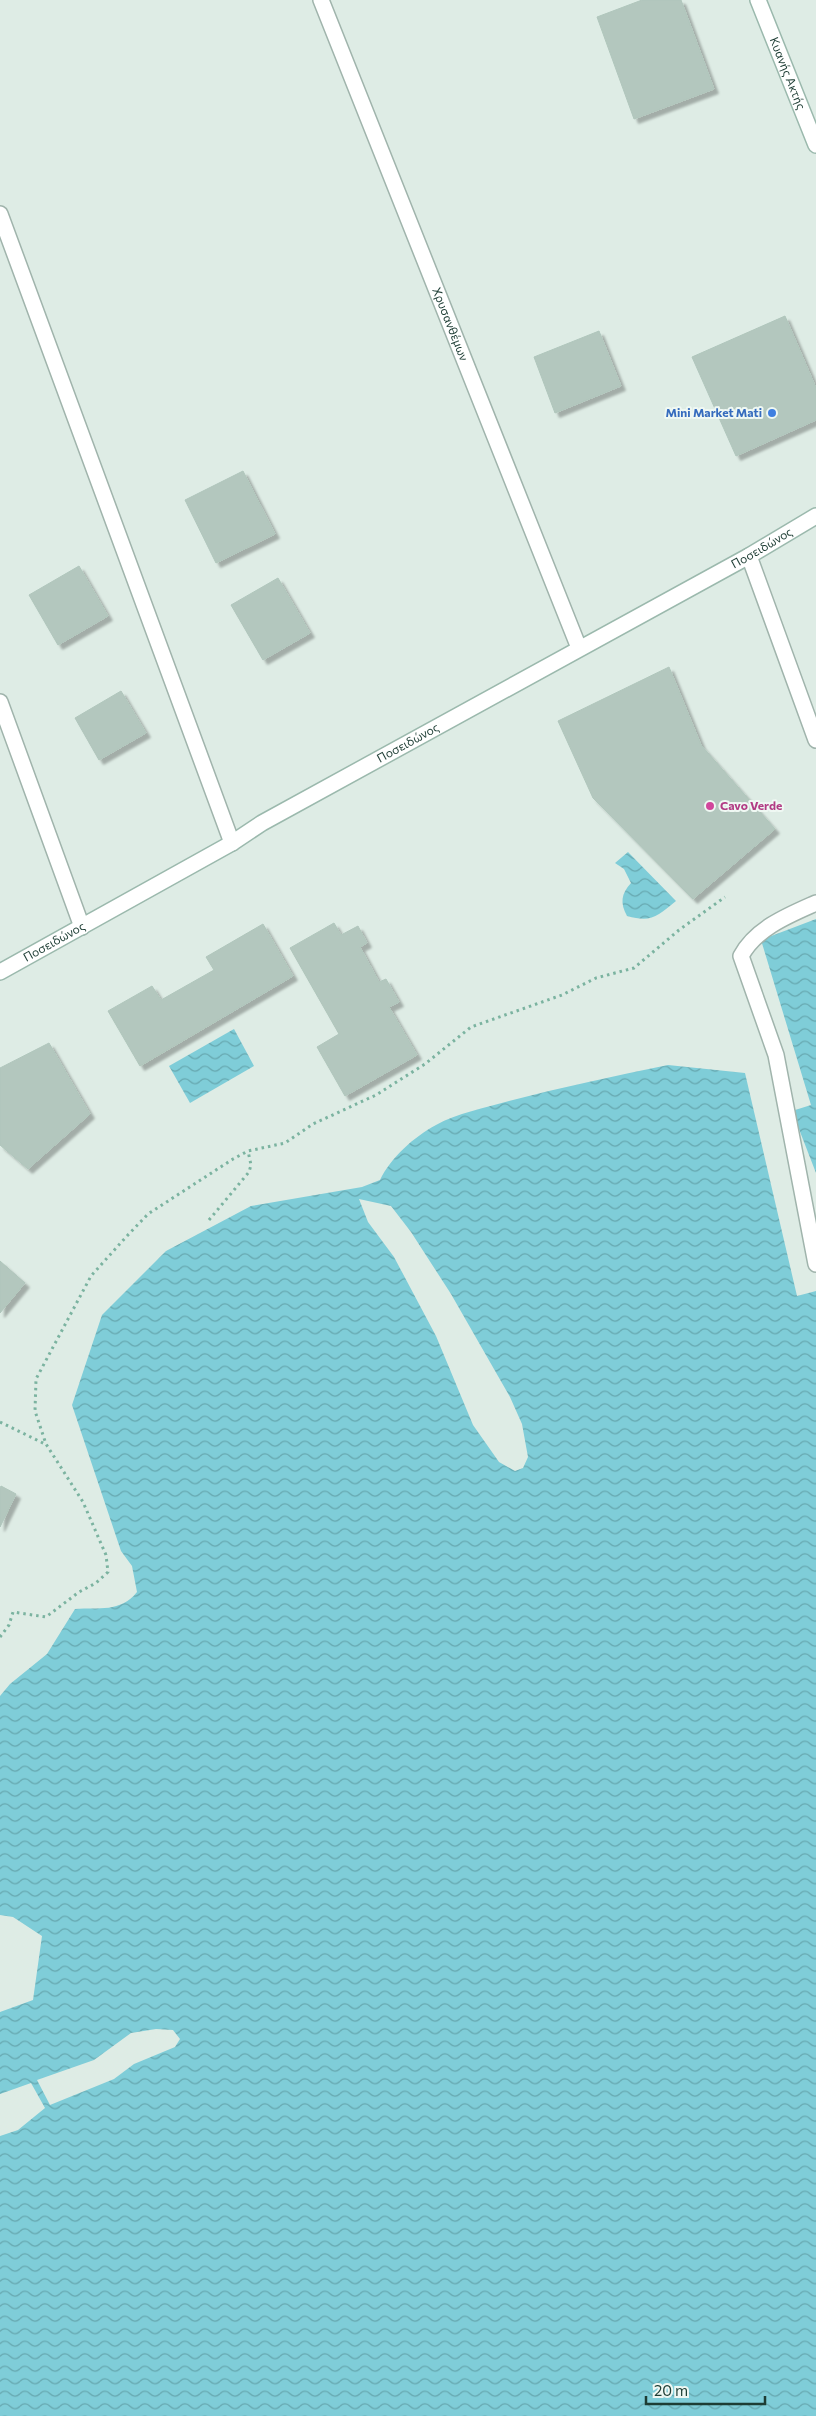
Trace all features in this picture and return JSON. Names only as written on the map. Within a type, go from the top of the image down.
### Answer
[{"type":"street","name":"Χρυσανθέμων","points":[[321,0],[579,648]]},
{"type":"street","name":"Κυανής Ακτής","points":[[758,0],[816,145]]},
{"type":"street","points":[[0,214],[232,843]]},
{"type":"street","name":"Ποσειδώνος","points":[[0,972],[232,843],[262,823],[749,556],[816,516]]},
{"type":"street","points":[[749,556],[816,740]]},
{"type":"street","points":[[0,702],[82,927]]},
{"type":"street","points":[[816,903],[779,920],[748,943],[741,956],[776,1056],[816,1264]]},
{"type":"path","points":[[0,1637],[9,1625],[13,1612],[46,1617],[79,1592],[96,1583],[108,1572],[106,1555],[83,1502],[46,1444],[35,1411],[36,1378],[91,1276],[148,1214],[248,1151],[285,1143],[312,1124],[376,1095],[425,1064],[471,1027],[562,995],[596,978],[634,968],[679,930],[725,897]]},
{"type":"path","points":[[209,1220],[249,1172],[251,1166],[248,1151]]},
{"type":"path","points":[[0,1422],[46,1444]]},
{"type":"water","points":[[628,852],[676,901],[654,917],[636,918],[627,916],[625,911],[623,895],[631,883],[624,869],[615,863]]},
{"type":"water","points":[[816,919],[816,1173],[792,1111],[811,1105],[761,940]]},
{"type":"water","points":[[234,1029],[254,1066],[190,1103],[169,1066]]},
{"type":"water","points":[[668,1065],[745,1073],[797,1296],[816,1291],[816,2416],[0,2416],[0,2136],[18,2130],[45,2108],[31,2083],[0,2094],[0,2012],[33,2000],[42,1936],[13,1917],[0,1915],[0,1696],[10,1684],[47,1654],[75,1609],[109,1608],[124,1603],[137,1592],[132,1566],[121,1551],[72,1405],[102,1315],[166,1251],[251,1206],[362,1187],[380,1180],[390,1163],[420,1135],[444,1121],[462,1114],[549,1091]]},
{"type":"pier","points":[[359,1199],[391,1206],[411,1232],[451,1294],[510,1397],[522,1424],[528,1457],[523,1468],[515,1471],[499,1462],[473,1425],[436,1336],[394,1257],[368,1222]]},
{"type":"pier","points":[[156,2029],[173,2030],[180,2039],[175,2047],[134,2064],[114,2079],[50,2105],[37,2080],[94,2060],[131,2033]]},
{"type":"building","points":[[642,0],[681,0],[714,89],[634,119],[597,17]]},
{"type":"building","points":[[785,316],[816,388],[816,420],[736,456],[692,357]]},
{"type":"building","points":[[599,331],[621,386],[555,413],[534,357]]},
{"type":"building","points":[[243,471],[275,534],[216,563],[185,500]]},
{"type":"building","points":[[79,566],[108,616],[58,645],[29,595]]},
{"type":"building","points":[[278,578],[310,633],[263,660],[231,605]]},
{"type":"building","points":[[669,667],[701,745],[775,829],[693,899],[593,798],[558,721]]},
{"type":"building","points":[[121,691],[146,733],[99,760],[75,718]]},
{"type":"building","points":[[334,923],[341,935],[358,926],[367,943],[360,947],[379,982],[386,979],[399,1002],[389,1007],[417,1055],[345,1096],[317,1047],[339,1034],[290,948]]},
{"type":"building","points":[[263,924],[293,976],[140,1066],[108,1011],[152,986],[161,1000],[214,970],[206,957]]},
{"type":"building","points":[[49,1043],[90,1114],[28,1169],[0,1145],[0,1068]]},
{"type":"building","points":[[0,1261],[25,1283],[0,1313]]},
{"type":"building","points":[[1,1486],[16,1494],[0,1527],[0,1488]]},
{"type":"place","name":"Mini Market Mati","points":[[772,413]]},
{"type":"place","name":"Cavo Verde","points":[[710,806]]}]
